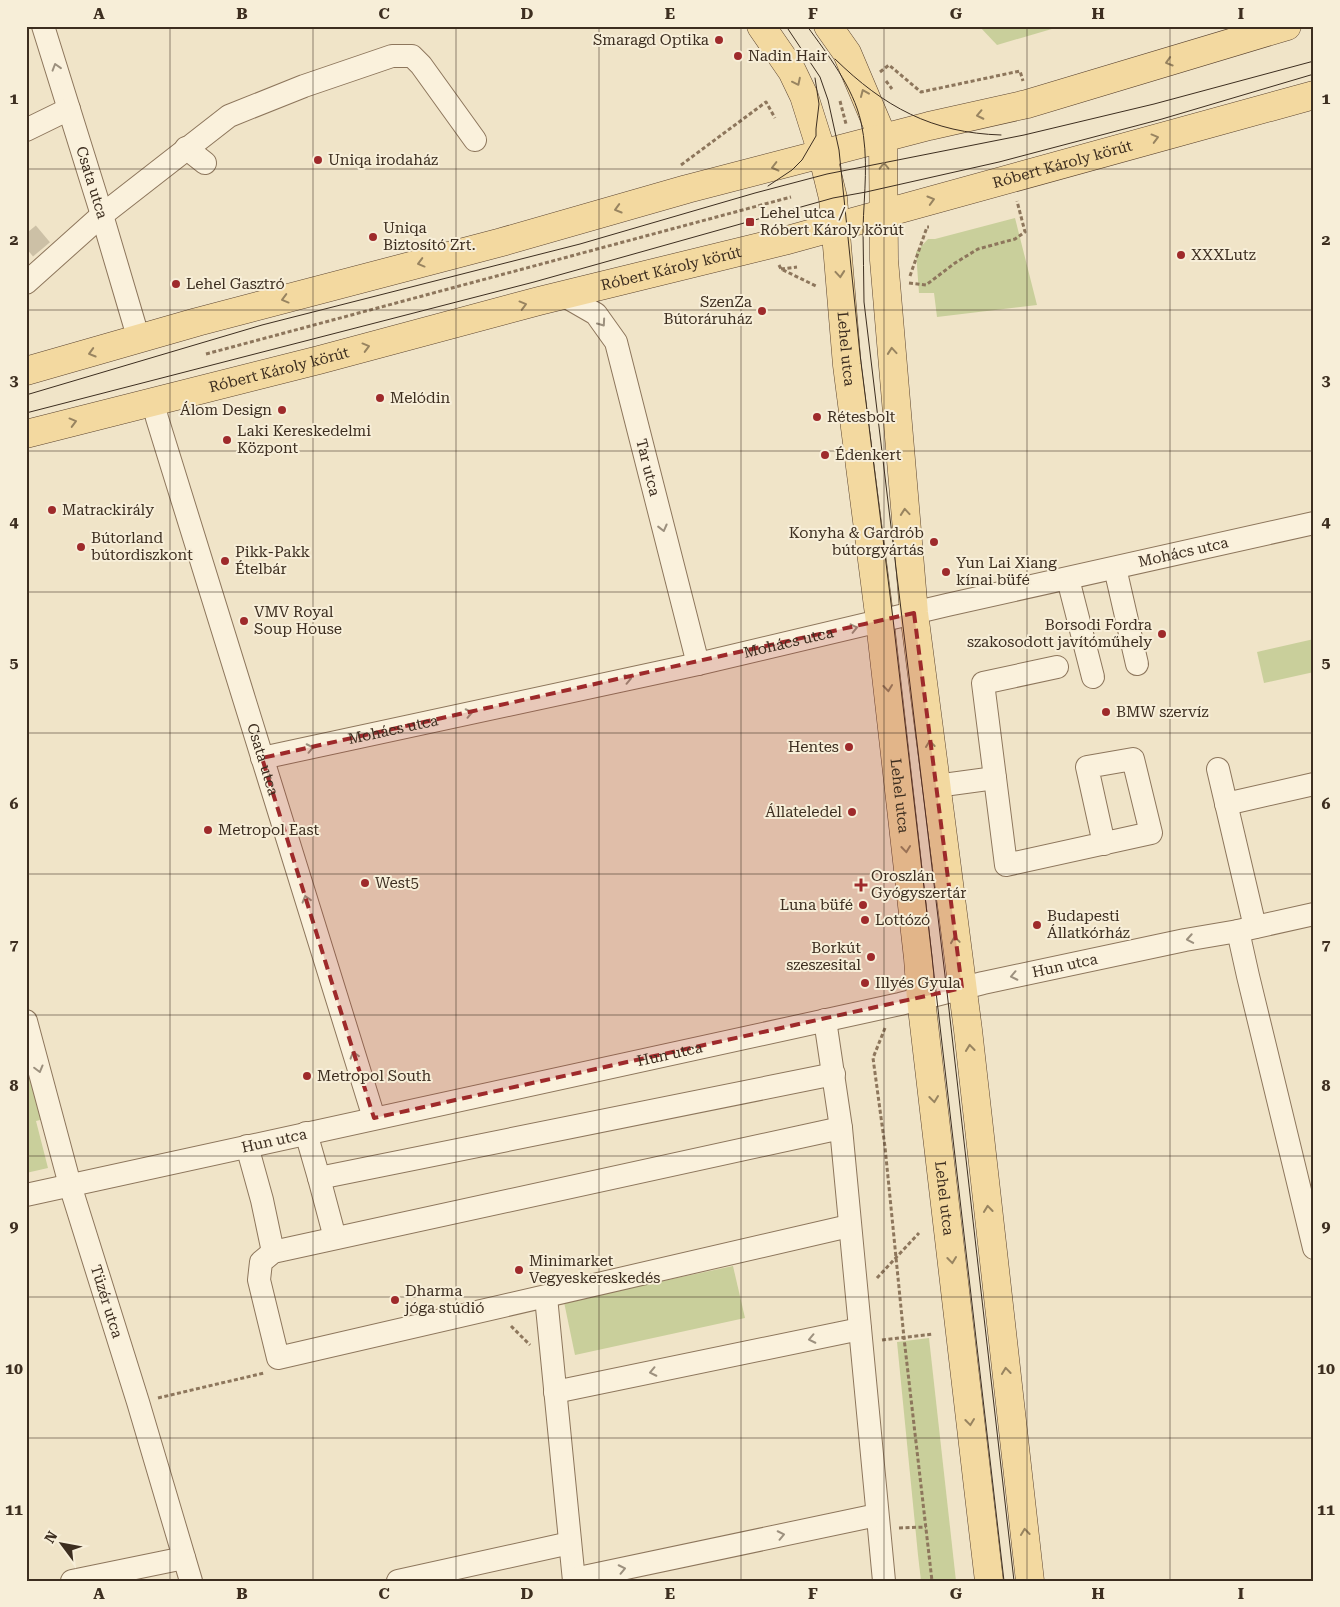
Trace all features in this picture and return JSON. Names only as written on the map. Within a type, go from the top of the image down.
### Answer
[{"type":"main road","name":"Lehel utca","points":[[761,26],[792,71],[804,96],[822,153],[833,198],[847,365],[880,622],[921,998],[989,1581]]},
{"type":"main road","points":[[828,26],[846,53],[883,138],[885,276],[914,613],[969,1040],[1030,1581]]},
{"type":"main road","points":[[26,371],[206,320],[502,242],[687,189],[929,126],[1027,104],[1287,26]]},
{"type":"main road","name":"Róbert Károly körút","points":[[26,434],[319,360],[563,295],[784,241],[1314,95]]},
{"type":"street","name":"Csata utca","points":[[43,26],[102,215],[138,340]]},
{"type":"street","points":[[26,283],[58,243],[102,215],[228,116],[304,86],[392,56],[412,56],[421,65],[475,140]]},
{"type":"street","points":[[26,130],[69,109]]},
{"type":"street","points":[[186,148],[206,163]]},
{"type":"street","name":"Tar utca","points":[[563,295],[596,314],[616,342],[698,664]]},
{"type":"street","name":"Csata utca","points":[[153,401],[374,1118]]},
{"type":"street","name":"Mohács utca","points":[[262,758],[698,664],[914,613],[1314,523]]},
{"type":"street","points":[[1115,568],[1137,664]]},
{"type":"street","points":[[1068,579],[1093,677]]},
{"type":"street","points":[[1057,667],[983,683],[1006,865],[1104,844]]},
{"type":"street","points":[[1218,769],[1226,804],[1247,929],[1248,976],[1314,1248]]},
{"type":"street","points":[[936,786],[995,778]]},
{"type":"street","points":[[1226,804],[1314,784]]},
{"type":"street","name":"Hun utca","points":[[26,1195],[825,1020],[962,988],[1314,914]]},
{"type":"street","points":[[825,1020],[841,1128],[884,1581]]},
{"type":"street","name":"Tüzér utca","points":[[26,1021],[70,1185],[138,1402],[191,1581]]},
{"type":"street","points":[[319,1178],[834,1074]]},
{"type":"street","points":[[841,1128],[273,1252],[262,1262],[259,1280],[278,1358],[849,1226]]},
{"type":"street","points":[[306,1133],[335,1238]]},
{"type":"street","points":[[248,1146],[273,1252]]},
{"type":"street","points":[[546,1297],[574,1580],[877,1515]]},
{"type":"street","points":[[555,1392],[861,1336]]},
{"type":"street","points":[[398,1581],[570,1543]]},
{"type":"street","points":[[72,1581],[184,1558]]},
{"type":"path","points":[[880,71],[889,65],[921,92],[1020,71]]},
{"type":"path","points":[[839,97],[846,125]]},
{"type":"path","points":[[678,167],[766,102],[775,118]]},
{"type":"path","points":[[206,354],[791,197]]},
{"type":"path","points":[[926,227],[908,283],[926,286],[955,263],[978,249],[1015,239],[1025,232],[1017,201]]},
{"type":"path","points":[[797,267],[781,269],[823,289]]},
{"type":"path","points":[[886,1028],[873,1058],[885,1147],[904,1338],[932,1581]]},
{"type":"path","points":[[857,1298],[919,1233]]},
{"type":"path","points":[[494,1308],[553,1369]]},
{"type":"path","points":[[861,1336],[904,1338],[933,1334]]},
{"type":"path","points":[[138,1402],[280,1370],[278,1358]]},
{"type":"highlighted area","points":[[914,613],[962,988],[374,1118],[262,758]]},
{"type":"green space","points":[[979,26],[1062,26],[997,45]]},
{"type":"green space","points":[[1015,218],[1037,305],[937,317],[934,293],[919,293],[916,252],[928,239],[935,239]]},
{"type":"green space","points":[[1314,639],[1314,672],[1264,683],[1257,652]]},
{"type":"green space","points":[[26,1054],[44,1119],[36,1121],[48,1168],[26,1173]]},
{"type":"green space","points":[[733,1266],[745,1318],[575,1355],[564,1302]]},
{"type":"green space","points":[[929,1338],[956,1581],[921,1581],[918,1555],[897,1342]]},
{"type":"tunnel","points":[[26,248],[44,233],[50,237]]},
{"type":"tram line","points":[[786,26],[820,77],[828,100],[839,150],[860,354],[893,619],[1004,1581]]},
{"type":"tram line","points":[[807,26],[831,60],[852,96],[861,122],[865,149],[864,302],[947,992],[1014,1581]]},
{"type":"tram line","points":[[835,59],[872,91],[891,104],[911,114],[931,123],[953,129],[1001,135]]},
{"type":"tram line","points":[[26,395],[262,325],[580,244],[827,174],[1024,135],[1154,104],[1314,61]]},
{"type":"tram line","points":[[26,413],[534,282],[833,198],[999,162],[1162,119],[1314,74]]},
{"type":"tram line","points":[[768,186],[792,170],[802,160],[816,136],[819,104],[815,78]]},
{"type":"place","name":"Smaragd Optika","points":[[719,40]]},
{"type":"place","name":"Nadin Hair","points":[[738,56]]},
{"type":"place","name":"Uniqa irodaház","points":[[318,160]]},
{"type":"place","name":"Lehel utca / Róbert Károly körút","points":[[750,222]]},
{"type":"place","name":"Uniqa Biztosító Zrt.","points":[[373,237]]},
{"type":"place","name":"XXXLutz","points":[[1181,255]]},
{"type":"place","name":"Lehel Gasztró","points":[[176,284]]},
{"type":"place","name":"SzenZa Bútoráruház","points":[[762,311]]},
{"type":"place","name":"Melódin","points":[[380,398]]},
{"type":"place","name":"Álom Design","points":[[282,410]]},
{"type":"place","name":"Rétesbolt","points":[[817,417]]},
{"type":"place","name":"Laki Kereskedelmi Központ","points":[[227,440]]},
{"type":"place","name":"Édenkert","points":[[825,455]]},
{"type":"place","name":"Matrackirály","points":[[52,510]]},
{"type":"place","name":"Konyha & Gardrób bútorgyártás","points":[[934,542]]},
{"type":"place","name":"Bútorland bútordiszkont","points":[[81,547]]},
{"type":"place","name":"Pikk-Pakk Ételbár","points":[[225,561]]},
{"type":"place","name":"Yun Lai Xiang kínai büfé","points":[[946,572]]},
{"type":"place","name":"VMV Royal Soup House","points":[[244,621]]},
{"type":"place","name":"Borsodi Fordra szakosodott javítóműhely","points":[[1162,634]]},
{"type":"place","name":"BMW szervíz","points":[[1106,712]]},
{"type":"place","name":"Hentes","points":[[849,747]]},
{"type":"place","name":"Állateledel","points":[[852,812]]},
{"type":"place","name":"Metropol East","points":[[208,830]]},
{"type":"place","name":"West5","points":[[365,883]]},
{"type":"place","name":"Oroszlán Gyógyszertár","points":[[861,885]]},
{"type":"place","name":"Luna büfé","points":[[863,905]]},
{"type":"place","name":"Lottózó","points":[[865,920]]},
{"type":"place","name":"Budapesti Állatkórház","points":[[1037,925]]},
{"type":"place","name":"Borkút szeszesital","points":[[871,957]]},
{"type":"place","name":"Illyés Gyula","points":[[865,983]]},
{"type":"place","name":"Metropol South","points":[[307,1076]]},
{"type":"place","name":"Minimarket Vegyeskereskedés","points":[[519,1270]]},
{"type":"place","name":"Dharma jóga stúdió","points":[[395,1300]]}]
